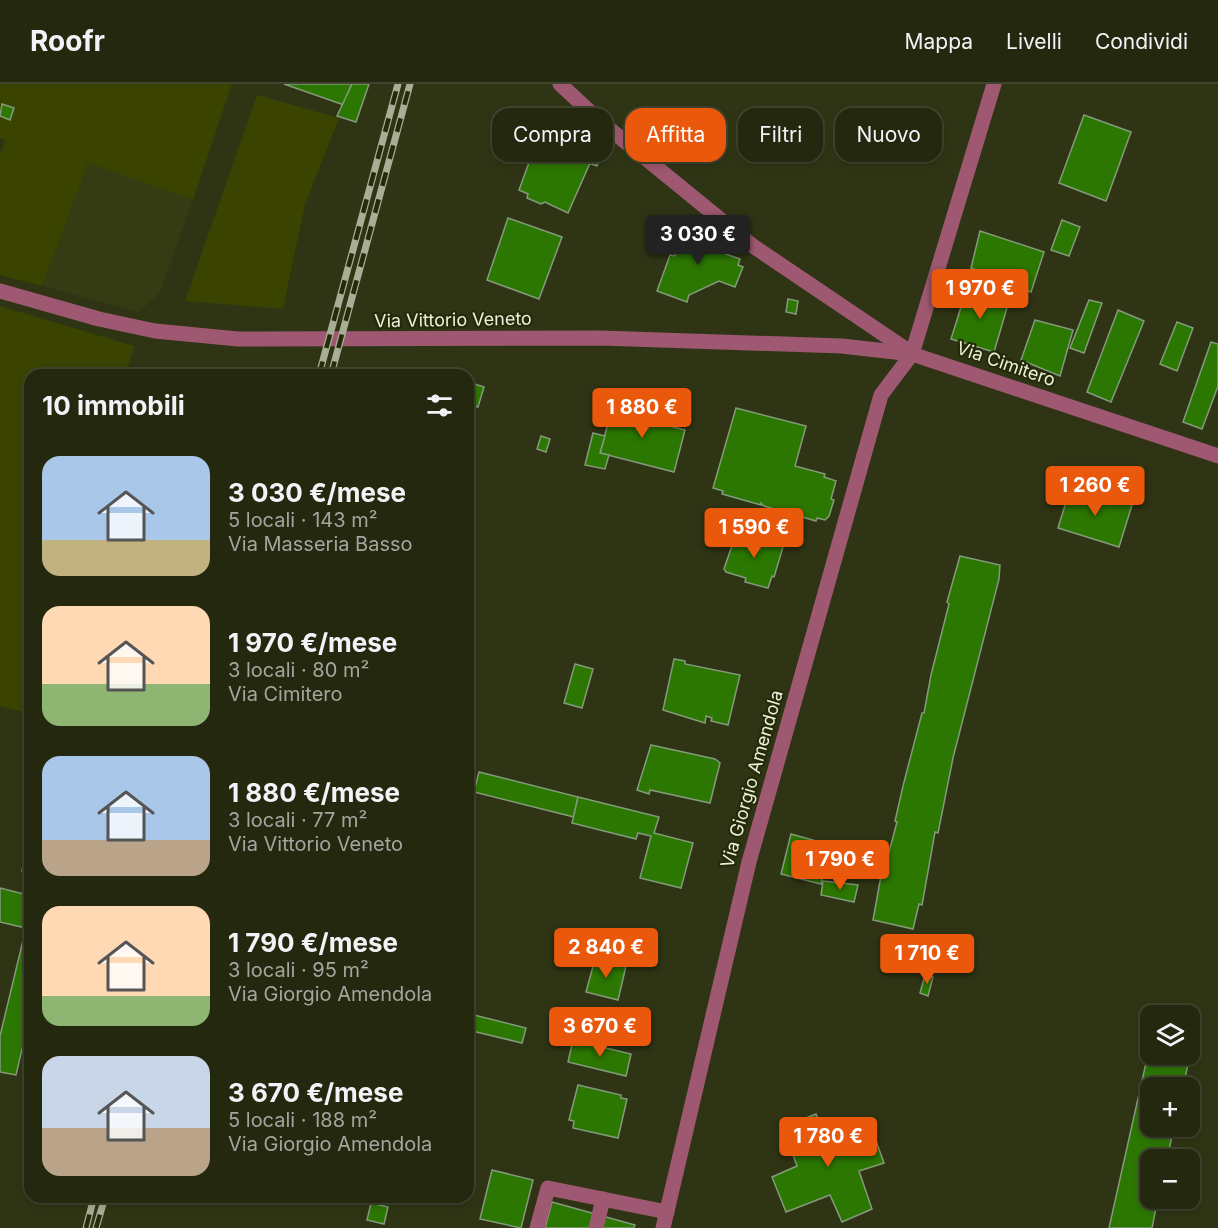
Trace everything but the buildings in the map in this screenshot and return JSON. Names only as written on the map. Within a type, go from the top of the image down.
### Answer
[{"type":"street","points":[[561,84],[601,122],[753,246],[912,354],[994,84]]},
{"type":"street","name":"Via Vittorio Veneto","points":[[0,291],[99,319],[156,331],[238,339],[601,338],[842,346],[912,354]]},
{"type":"street","name":"Via Cimitero","points":[[912,354],[1218,456]]},
{"type":"street","name":"Via Giorgio Amendola","points":[[663,1228],[748,862],[869,437],[881,395],[912,354]]},
{"type":"street","points":[[537,1228],[548,1188],[667,1212]]},
{"type":"street","points":[[596,1228],[603,1199]]},
{"type":"shaded area","points":[[0,84],[232,84],[193,200],[88,163],[42,286],[0,275],[0,156],[5,140],[0,138]]},
{"type":"shaded area","points":[[257,95],[339,118],[305,204],[283,309],[185,301]]},
{"type":"shaded area","points":[[88,163],[193,200],[160,292],[139,312],[42,286]]},
{"type":"shaded area","points":[[0,306],[134,346],[128,369],[24,369],[24,712],[0,706]]},
{"type":"railway","points":[[321,369],[398,84]]},
{"type":"railway","points":[[333,369],[410,84]]},
{"type":"railway","points":[[86,1228],[92,1203]]},
{"type":"railway","points":[[96,1228],[103,1203]]}]
